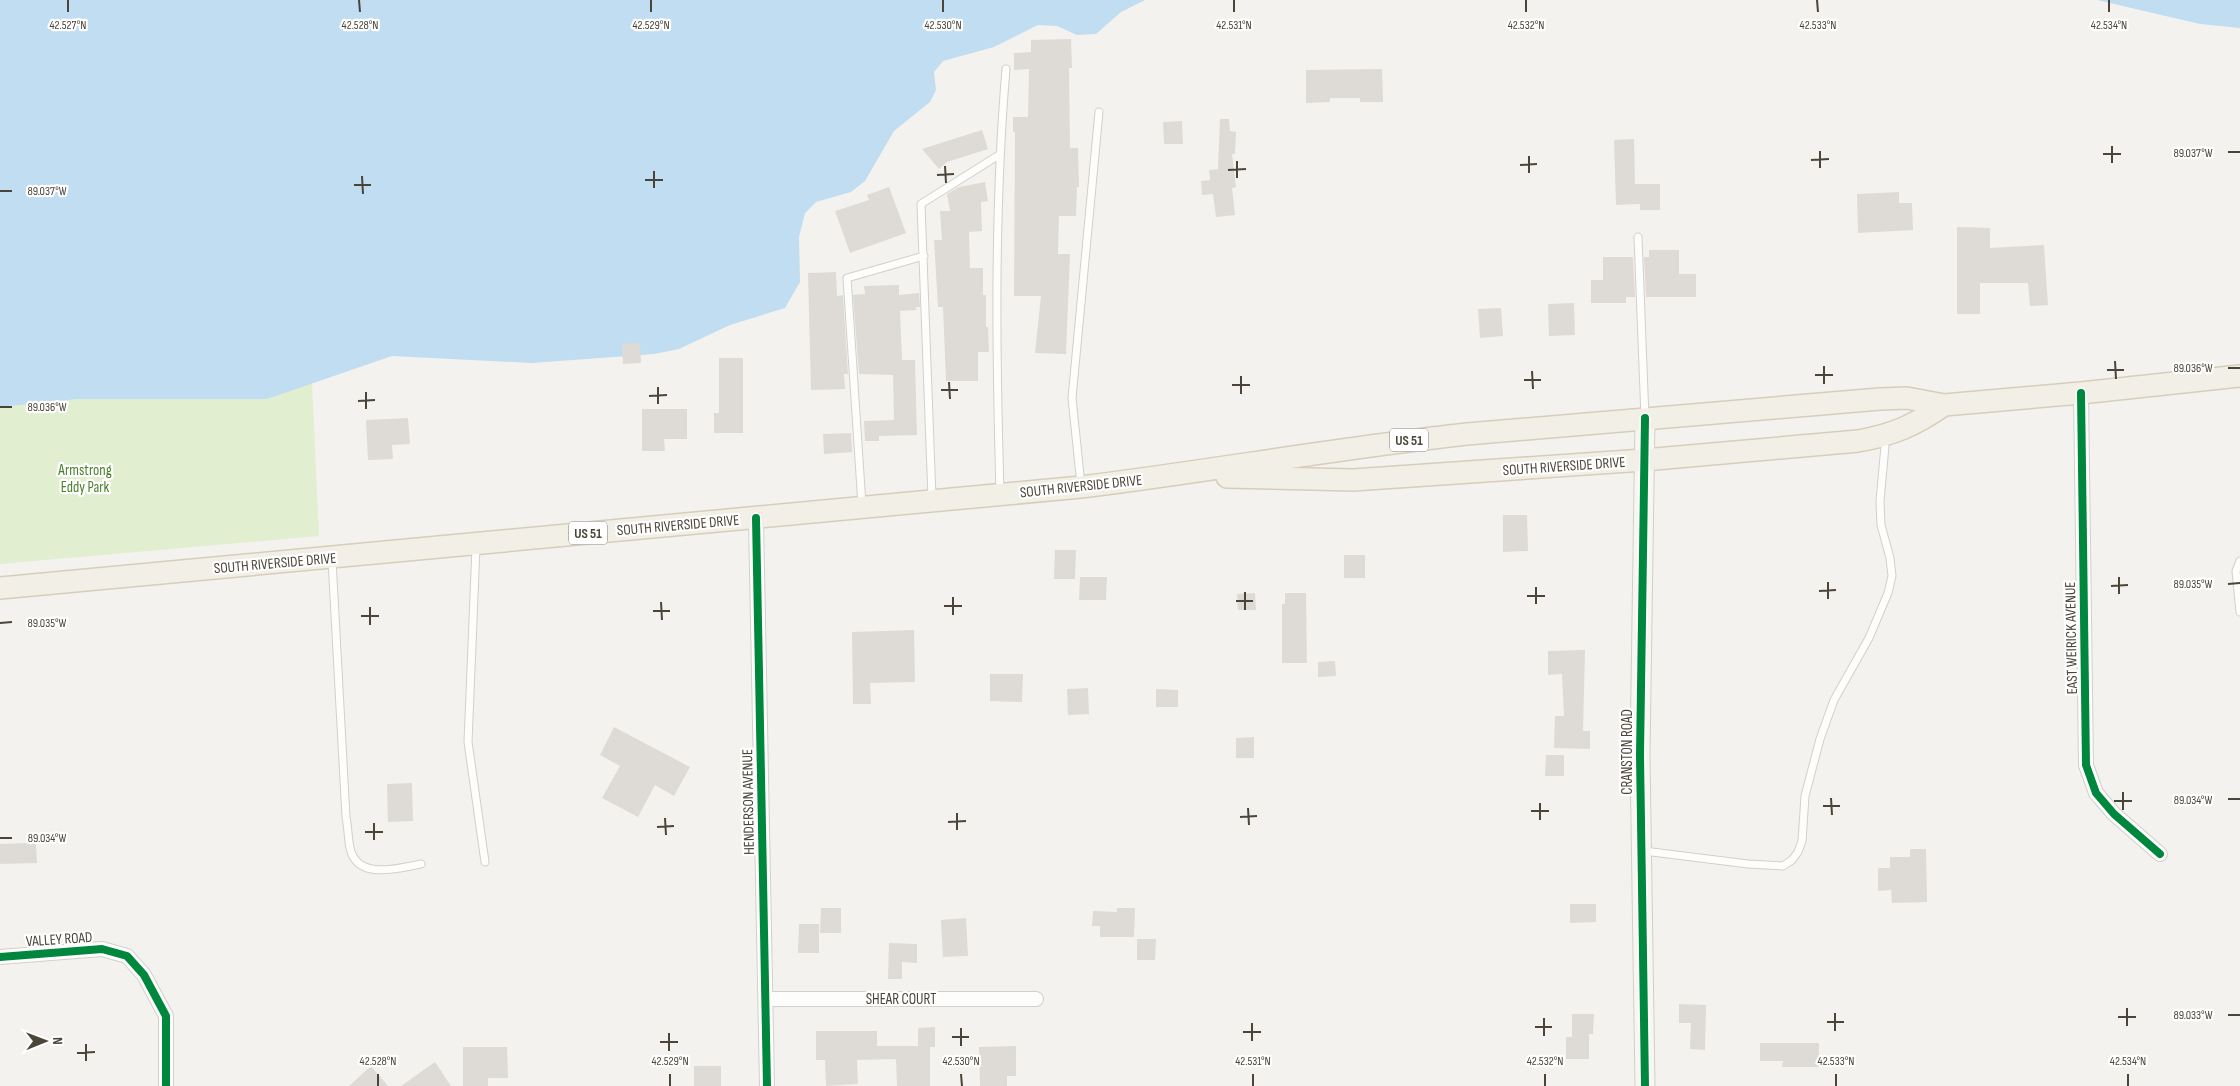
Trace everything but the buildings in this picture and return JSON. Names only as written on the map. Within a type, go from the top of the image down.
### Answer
[{"type":"main road","name":"SOUTH RIVERSIDE DRIVE","points":[[0,588],[1081,487],[1176,476],[1409,440],[1644,418],[1880,399],[1907,398],[1944,405],[2240,376]]},
{"type":"main road","name":"SOUTH RIVERSIDE DRIVE","points":[[1176,476],[1353,480],[1644,460],[1882,437],[1905,429],[1944,405]]},
{"type":"street","name":"EAST WEIRICK AVENUE","points":[[2081,393],[2086,765],[2096,793],[2114,814],[2160,854]]},
{"type":"street","name":"CRANSTON ROAD","points":[[1644,418],[1640,756],[1645,1086]]},
{"type":"street","name":"HENDERSON AVENUE","points":[[756,518],[767,1086]]},
{"type":"street","name":"VALLEY ROAD","points":[[0,957],[102,949],[127,956],[144,975],[166,1016],[166,1086]]},
{"type":"street","name":"SHEAR COURT","points":[[766,999],[1036,999]]},
{"type":"lane","points":[[1000,495],[997,386],[999,155],[1006,69]]},
{"type":"lane","points":[[1081,487],[1072,398],[1099,112]]},
{"type":"lane","points":[[932,501],[921,204],[999,155]]},
{"type":"lane","points":[[1638,237],[1644,418]]},
{"type":"lane","points":[[862,508],[847,278],[924,256]]},
{"type":"lane","points":[[1642,850],[1748,864],[1783,866],[1792,860],[1798,852],[1802,841],[1805,796],[1820,739],[1834,700],[1868,638],[1888,593],[1892,576],[1890,558],[1881,525],[1880,501],[1885,446],[1882,437]]},
{"type":"lane","points":[[476,544],[468,742],[485,862]]},
{"type":"lane","points":[[331,557],[346,817],[350,851],[362,867],[380,871],[421,864]]},
{"type":"lane","points":[[2240,561],[2236,570],[2240,612]]},
{"type":"green space","name":"Armstrong Eddy Park","points":[[312,382],[319,536],[0,564],[0,407],[78,399],[267,399]]},
{"type":"water","points":[[0,0],[1145,0],[1121,12],[1096,34],[1077,35],[1057,26],[1038,25],[994,47],[943,61],[934,72],[936,90],[930,102],[894,131],[865,181],[851,192],[816,202],[805,213],[799,237],[800,282],[785,308],[730,325],[679,349],[654,354],[532,363],[392,356],[267,399],[78,399],[0,407]]},
{"type":"water","points":[[2097,0],[2240,0],[2240,28],[2200,24]]},
{"type":"cycle path","points":[[2081,393],[2086,765],[2096,793],[2114,814],[2160,854]]},
{"type":"cycle path","points":[[1645,418],[1640,755],[1645,1086]]},
{"type":"cycle path","points":[[756,518],[767,1086]]},
{"type":"cycle path","points":[[0,957],[102,949],[127,956],[144,975],[166,1016],[166,1086]]}]
